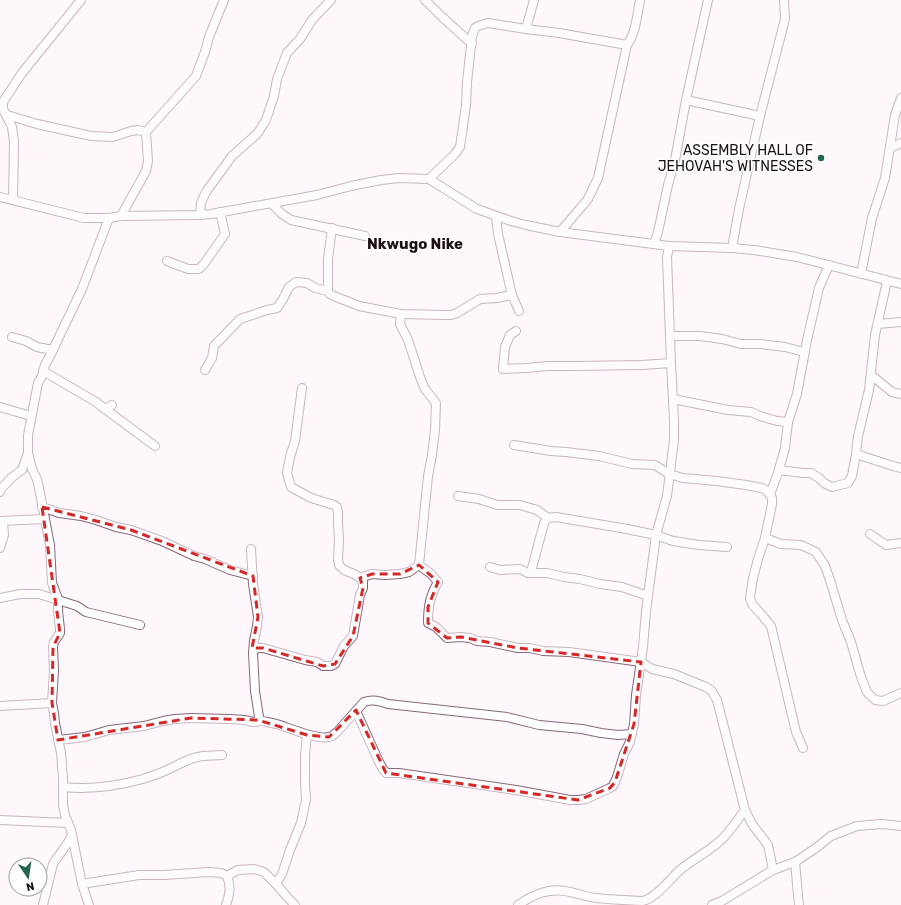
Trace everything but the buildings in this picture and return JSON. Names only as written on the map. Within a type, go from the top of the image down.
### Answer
[{"type":"street","points":[[13,200],[14,141],[12,127],[3,109],[3,102],[22,73],[81,0]]},
{"type":"street","points":[[121,216],[146,171],[148,161],[146,132],[196,76],[209,36],[224,0]]},
{"type":"street","points":[[200,215],[201,203],[206,192],[232,156],[261,129],[270,109],[277,79],[287,53],[300,39],[312,20],[331,0]]},
{"type":"street","points":[[425,0],[440,16],[472,44]]},
{"type":"street","points":[[526,29],[534,0]]},
{"type":"street","points":[[560,232],[588,199],[598,178],[627,45],[631,40],[640,0]]},
{"type":"street","points":[[654,244],[675,160],[686,100],[708,0]]},
{"type":"street","points":[[732,248],[739,209],[760,116],[785,19],[784,0]]},
{"type":"street","points":[[429,179],[455,154],[460,147],[466,105],[472,36],[475,28],[481,24],[488,23],[526,29],[560,32],[627,45]]},
{"type":"street","points":[[861,274],[872,218],[884,178],[895,116],[901,98]]},
{"type":"street","points":[[686,100],[760,116]]},
{"type":"street","points":[[7,115],[37,124],[91,136],[113,137],[131,131],[138,130],[146,132]]},
{"type":"street","points":[[890,148],[901,143]]},
{"type":"street","points":[[0,197],[84,218],[200,215],[272,204],[381,180],[399,178],[429,179],[477,209],[526,225],[560,232],[669,246],[754,250],[797,257],[901,284]]},
{"type":"street","points":[[272,204],[282,214],[291,220],[365,236]]},
{"type":"street","points":[[167,261],[188,269],[199,269],[225,234],[220,212]]},
{"type":"street","points":[[496,216],[498,234],[512,295],[519,311]]},
{"type":"street","points":[[90,905],[82,884],[72,836],[63,805],[64,787],[61,753],[52,703],[54,671],[53,647],[54,642],[60,632],[58,599],[52,583],[50,545],[38,483],[32,470],[28,453],[28,435],[38,383],[42,376],[45,364],[82,289],[109,218]]},
{"type":"street","points":[[328,291],[328,259],[332,228]]},
{"type":"street","points":[[356,711],[365,728],[379,762],[386,773],[399,773],[516,790],[570,800],[586,799],[613,786],[618,777],[622,759],[630,742],[634,724],[636,695],[656,535],[665,505],[674,440],[667,257],[669,246]]},
{"type":"street","points":[[770,494],[785,448],[788,422],[797,394],[804,352],[819,288],[829,265]]},
{"type":"street","points":[[779,470],[811,473],[832,487],[841,486],[848,483],[850,480],[856,454],[858,436],[868,396],[875,335],[887,280]]},
{"type":"street","points":[[205,370],[212,358],[214,346],[240,319],[277,308],[289,287],[296,282],[307,283],[315,288],[328,291],[334,296],[359,306],[401,314],[451,315],[480,299],[512,295]]},
{"type":"street","points":[[360,578],[372,574],[400,574],[409,572],[419,565],[428,476],[435,430],[436,403],[421,380],[408,340],[400,324],[401,314]]},
{"type":"street","points":[[878,324],[901,322]]},
{"type":"street","points":[[516,331],[510,335],[505,347],[503,369],[548,366],[642,365],[671,363]]},
{"type":"street","points":[[670,336],[700,336],[722,339],[741,344],[760,344],[804,352]]},
{"type":"street","points":[[12,337],[26,341],[37,347],[53,350]]},
{"type":"street","points":[[43,371],[96,402],[108,407],[155,446]]},
{"type":"street","points":[[871,375],[892,392],[901,394]]},
{"type":"street","points":[[254,651],[257,648],[263,648],[317,662],[323,666],[331,666],[335,664],[344,646],[353,636],[360,596],[363,588],[363,582],[360,578],[344,570],[339,565],[337,507],[311,498],[291,487],[287,473],[295,441],[302,388]]},
{"type":"street","points":[[673,399],[728,410],[751,412],[777,421],[788,422]]},
{"type":"street","points":[[0,407],[31,416]]},
{"type":"street","points":[[514,445],[551,451],[599,456],[632,464],[655,465],[670,474],[683,478],[717,481],[762,488],[768,491],[772,498],[772,504],[765,538],[756,565],[750,598],[752,604],[771,626],[796,732],[803,748]]},
{"type":"street","points":[[0,492],[2,483],[22,470],[28,453]]},
{"type":"street","points":[[856,454],[901,468]]},
{"type":"street","points":[[458,496],[479,499],[498,505],[520,505],[538,510],[548,518]]},
{"type":"street","points":[[42,507],[59,513],[81,516],[131,530],[162,541],[194,556],[230,570],[253,576]]},
{"type":"street","points":[[532,568],[544,523],[548,518],[556,517],[656,535],[673,541],[727,547]]},
{"type":"street","points":[[0,548],[4,535],[1,522],[45,519]]},
{"type":"street","points":[[870,534],[886,545],[901,543]]},
{"type":"street","points":[[765,538],[781,544],[801,545],[816,552],[825,566],[867,692],[875,700],[883,701],[901,693]]},
{"type":"street","points":[[251,549],[253,584],[258,617],[253,653],[255,692],[259,717],[258,720]]},
{"type":"street","points":[[419,565],[431,574],[438,582],[434,589],[428,608],[428,623],[436,627],[447,638],[470,638],[477,641],[490,642],[518,648],[569,652],[641,662],[652,669],[674,674],[711,690],[717,700],[745,810],[752,824],[768,845],[773,870]]},
{"type":"street","points":[[490,567],[500,570],[520,569],[528,573],[548,574],[564,578],[580,579],[622,587],[648,596]]},
{"type":"street","points":[[0,598],[20,594],[40,594],[77,606],[86,612],[140,625]]},
{"type":"street","points":[[58,740],[85,737],[109,730],[144,726],[175,719],[191,718],[230,719],[253,722],[257,722],[258,720],[280,725],[307,735],[329,737],[333,736],[364,702],[369,700],[388,704],[507,717],[539,725],[582,729],[601,733],[622,735],[632,734]]},
{"type":"street","points":[[0,706],[52,703]]},
{"type":"street","points":[[276,884],[282,874],[301,822],[306,800],[305,755],[307,735]]},
{"type":"street","points":[[64,787],[80,789],[124,783],[143,779],[167,770],[184,761],[198,757],[222,755]]},
{"type":"street","points":[[518,905],[537,893],[552,890],[569,891],[601,899],[648,900],[665,886],[680,870],[720,841],[745,810]]},
{"type":"street","points":[[0,820],[68,823]]},
{"type":"street","points":[[712,905],[722,901],[773,870],[795,862],[831,836],[857,826],[882,824],[901,826]]},
{"type":"street","points":[[43,905],[53,864],[66,847],[72,836]]},
{"type":"street","points":[[795,862],[799,905]]},
{"type":"street","points":[[227,876],[238,870],[254,869],[264,872],[295,905]]},
{"type":"street","points":[[82,884],[138,875],[209,872],[221,873],[227,876],[229,880],[230,892],[226,905]]},
{"type":"highlighted area","points":[[42,507],[131,530],[253,576],[258,617],[252,648],[263,648],[323,666],[335,664],[353,636],[363,588],[360,578],[372,574],[400,574],[419,565],[438,582],[428,607],[428,623],[447,638],[461,637],[518,648],[641,662],[634,724],[615,782],[610,788],[578,800],[386,773],[356,710],[329,737],[307,735],[258,720],[191,718],[58,740],[52,703],[53,647],[60,633]]},
{"type":"place","name":"ASSEMBLY HALL OF JEHOVAH'S WITNESSES","points":[[821,158]]},
{"type":"district","name":"Nkwugo Nike","points":[[415,244]]}]
